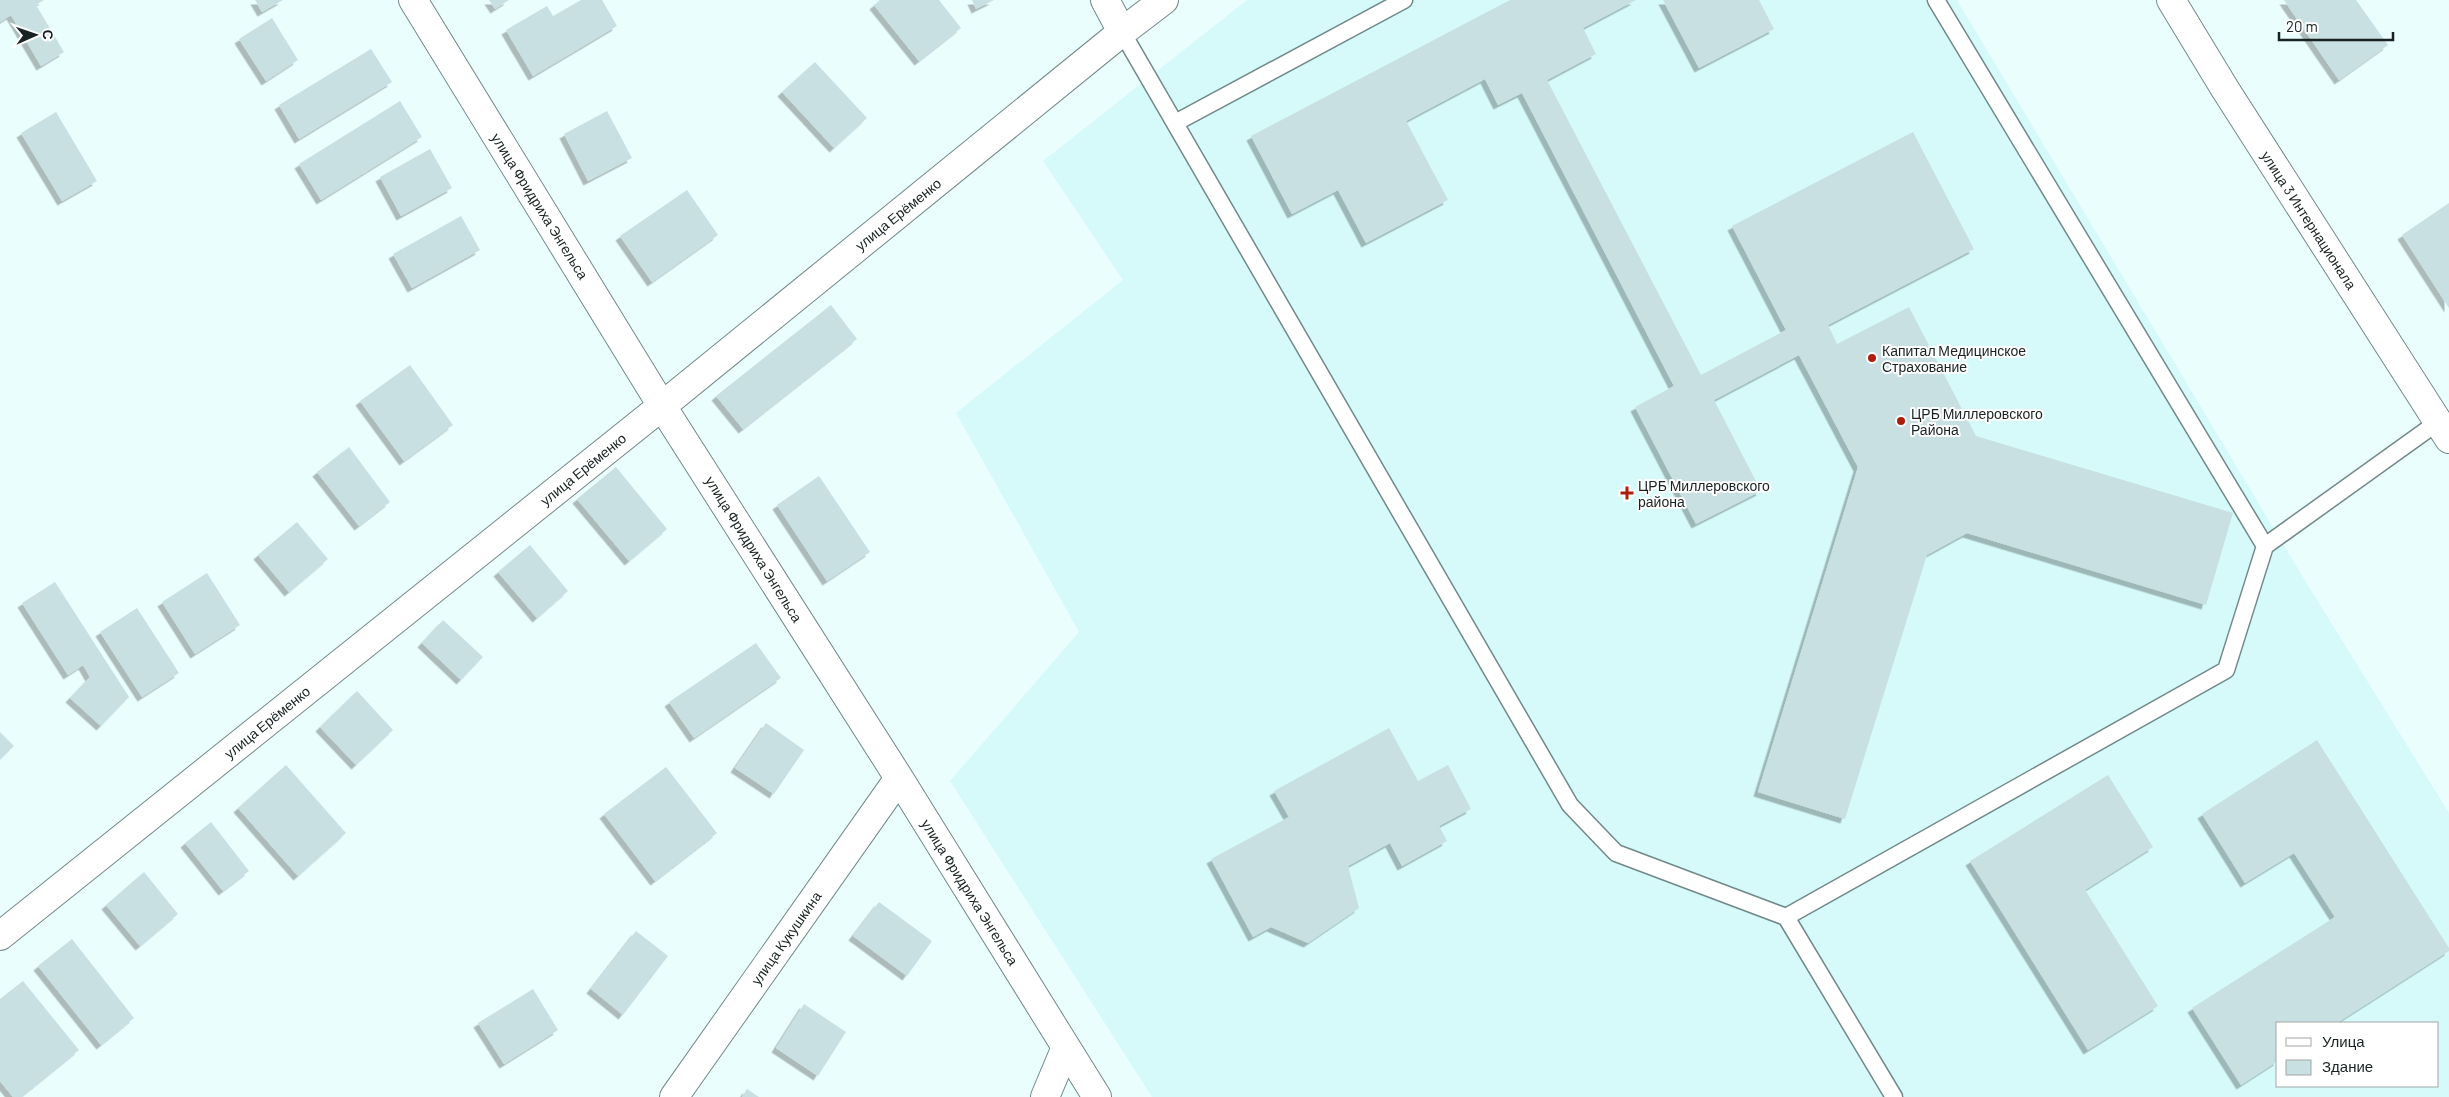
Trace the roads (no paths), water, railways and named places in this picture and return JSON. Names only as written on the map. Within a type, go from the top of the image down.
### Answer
[{"type":"street","name":"улица Фридриха Энгельса","points":[[413,0],[662,406],[899,778],[1097,1097]]},
{"type":"street","points":[[1105,0],[1122,32]]},
{"type":"street","name":"улица Ерёменко","points":[[0,936],[662,406],[1122,32],[1164,0]]},
{"type":"street","name":"улица 3 Интернационала","points":[[2171,0],[2444,431]]},
{"type":"street","name":"улица Кукушкина","points":[[674,1097],[899,778]]},
{"type":"street","points":[[1045,1097],[1066,1047]]},
{"type":"lane","points":[[1175,123],[1404,0]]},
{"type":"lane","points":[[1936,0],[2265,546]]},
{"type":"lane","points":[[1122,32],[1570,805],[1616,853],[1786,917],[1894,1097]]},
{"type":"lane","points":[[1786,917],[2226,670],[2265,546],[2444,431]]},
{"type":"place","name":"Капитал Медицинское Страхование","points":[[1872,358]]},
{"type":"place","name":"ЦРБ Миллеровского Района","points":[[1901,421]]},
{"type":"place","name":"ЦРБ Миллеровского района","points":[[1627,493]]}]
